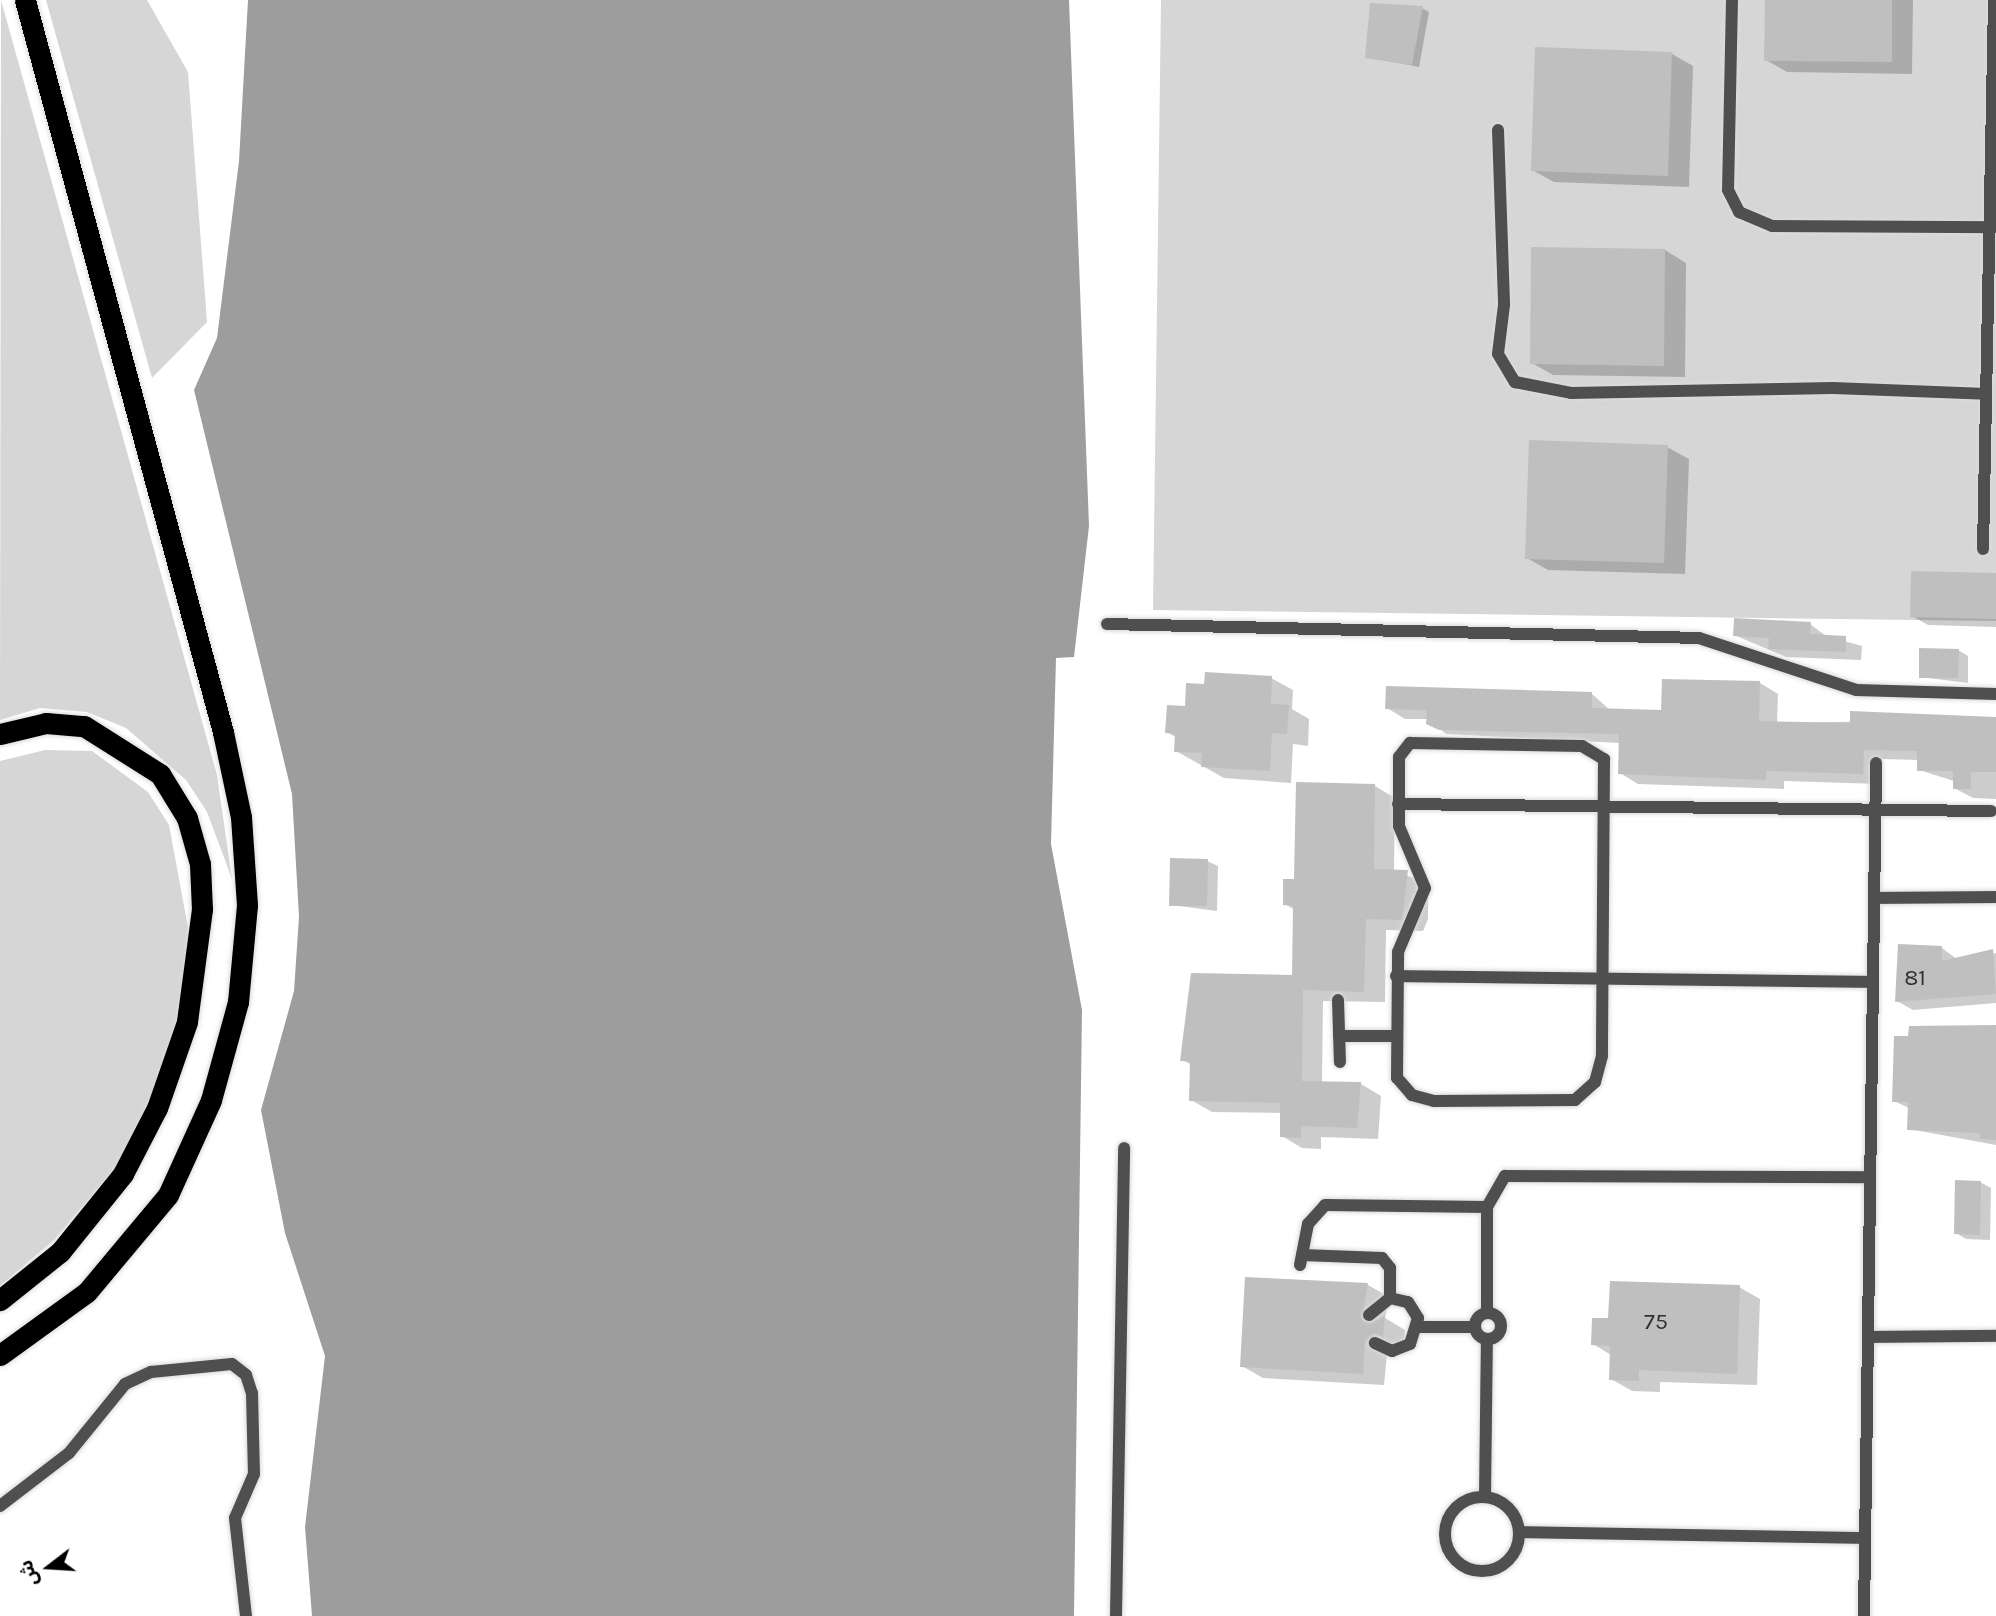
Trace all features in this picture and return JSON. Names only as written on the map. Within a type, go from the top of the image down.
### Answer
[{"type":"highway","points":[[0,1355],[87,1292],[168,1195],[211,1100],[238,1002],[247,905],[241,817],[123,359],[25,0]]},
{"type":"highway","points":[[0,734],[46,723],[84,726],[160,774],[187,818],[200,864],[198,965],[187,1022],[157,1108],[122,1174],[60,1252],[0,1300]]},
{"type":"lane","points":[[1732,0],[1728,190],[1739,212],[1772,226],[1992,228]]},
{"type":"lane","points":[[1983,549],[1992,228],[1994,0]]},
{"type":"lane","points":[[1498,130],[1504,305],[1498,354],[1515,382],[1571,393],[1833,388],[1986,394]]},
{"type":"lane","points":[[1107,624],[1699,638],[1856,690],[1996,694]]},
{"type":"lane","points":[[1422,741],[1589,746],[1606,765],[1607,807],[1600,1070],[1586,1093],[1566,1103],[1422,1100],[1397,1078],[1393,1036],[1400,945],[1419,914],[1425,888],[1400,834],[1399,757],[1410,743],[1422,741]]},
{"type":"lane","points":[[1864,1616],[1876,763]]},
{"type":"lane","points":[[1398,804],[1991,811]]},
{"type":"lane","points":[[1874,898],[1996,897]]},
{"type":"lane","points":[[1396,976],[1873,982]]},
{"type":"lane","points":[[1338,1000],[1340,1062]]},
{"type":"lane","points":[[1339,1036],[1393,1036]]},
{"type":"lane","points":[[1116,1616],[1124,1147]]},
{"type":"lane","points":[[1475,1327],[1487,1313],[1487,1207],[1495,1184],[1517,1172],[1870,1177]]},
{"type":"lane","points":[[1390,1298],[1390,1268],[1382,1258],[1301,1260],[1311,1216],[1333,1202],[1487,1207]]},
{"type":"lane","points":[[1369,1315],[1390,1298]]},
{"type":"lane","points":[[1390,1298],[1415,1309],[1419,1327]]},
{"type":"lane","points":[[1485,1496],[1487,1339],[1501,1324],[1487,1313]]},
{"type":"lane","points":[[1419,1327],[1475,1327],[1487,1339]]},
{"type":"lane","points":[[1375,1343],[1402,1349],[1419,1327]]},
{"type":"lane","points":[[1869,1337],[1996,1336]]},
{"type":"lane","points":[[0,1506],[69,1453],[125,1384],[151,1372],[232,1364],[246,1375],[252,1393],[254,1474],[235,1518],[246,1616]]},
{"type":"lane","points":[[1485,1496],[1508,1508],[1520,1532],[1516,1549],[1500,1566],[1476,1571],[1461,1565],[1444,1538],[1446,1521],[1461,1503],[1485,1496]]},
{"type":"lane","points":[[1520,1532],[1865,1538]]},
{"type":"shaded area","points":[[1,0],[217,775],[232,879],[207,812],[186,780],[126,728],[87,712],[40,708],[0,720]]},
{"type":"shaded area","points":[[46,0],[147,0],[188,72],[207,322],[152,378]]},
{"type":"shaded area","points":[[248,0],[1069,0],[1089,526],[1074,657],[1056,658],[1051,844],[1082,1010],[1074,1616],[312,1616],[305,1527],[325,1356],[285,1233],[261,1110],[294,991],[299,917],[292,794],[194,390],[217,338],[239,161]]},
{"type":"shaded area","points":[[1161,0],[1996,0],[1996,621],[1153,610]]},
{"type":"shaded area","points":[[45,750],[92,751],[148,792],[169,825],[190,938],[177,1029],[151,1102],[114,1169],[54,1240],[0,1286],[0,761]]},
{"type":"building","points":[[1765,0],[1892,0],[1892,62],[1764,61]]},
{"type":"building","points":[[1370,3],[1423,6],[1412,65],[1365,58]]},
{"type":"building","points":[[1535,47],[1672,52],[1668,176],[1531,171]]},
{"type":"building","points":[[1531,247],[1665,249],[1664,366],[1530,364]]},
{"type":"building","points":[[1529,440],[1668,445],[1664,563],[1525,559]]},
{"type":"building","points":[[1911,571],[1996,573],[1996,619],[1910,617]]},
{"type":"building","points":[[1734,618],[1811,622],[1810,634],[1846,636],[1846,652],[1768,649],[1769,638],[1733,636]]},
{"type":"building","points":[[1919,648],[1959,649],[1958,678],[1919,678]]},
{"type":"building","points":[[1205,672],[1272,676],[1271,704],[1289,705],[1287,734],[1272,733],[1270,771],[1201,767],[1202,753],[1174,752],[1175,734],[1165,733],[1167,705],[1185,706],[1186,683],[1204,684]]},
{"type":"building","points":[[1662,679],[1760,681],[1759,721],[1850,723],[1850,711],[1996,717],[1996,772],[1971,772],[1971,789],[1953,789],[1953,771],[1917,771],[1917,751],[1864,750],[1863,774],[1766,771],[1766,780],[1618,774],[1619,734],[1439,730],[1426,724],[1427,710],[1385,709],[1386,686],[1592,692],[1592,708],[1661,710]]},
{"type":"building","points":[[1296,782],[1375,784],[1374,869],[1408,870],[1402,920],[1366,919],[1364,992],[1303,990],[1302,1081],[1361,1082],[1357,1128],[1301,1126],[1301,1138],[1280,1137],[1280,1103],[1189,1101],[1190,1061],[1180,1061],[1191,973],[1292,975],[1293,906],[1283,905],[1283,879],[1294,879]]},
{"type":"building","points":[[1170,858],[1208,859],[1207,906],[1169,906]]},
{"type":"building","points":[[1898,944],[1942,946],[1942,961],[1993,949],[1996,994],[1895,1002]]},
{"type":"building","points":[[1996,1025],[1996,1140],[1980,1139],[1980,1133],[1907,1130],[1908,1102],[1892,1102],[1894,1036],[1908,1036],[1909,1026]]},
{"type":"building","points":[[1955,1180],[1981,1181],[1980,1235],[1954,1234]]},
{"type":"building","points":[[1245,1277],[1368,1283],[1362,1320],[1371,1323],[1385,1316],[1383,1337],[1374,1334],[1365,1342],[1363,1374],[1240,1367]]},
{"type":"building","points":[[1610,1281],[1740,1285],[1737,1374],[1639,1370],[1639,1381],[1609,1380],[1610,1346],[1591,1345],[1592,1318],[1608,1318]]}]
